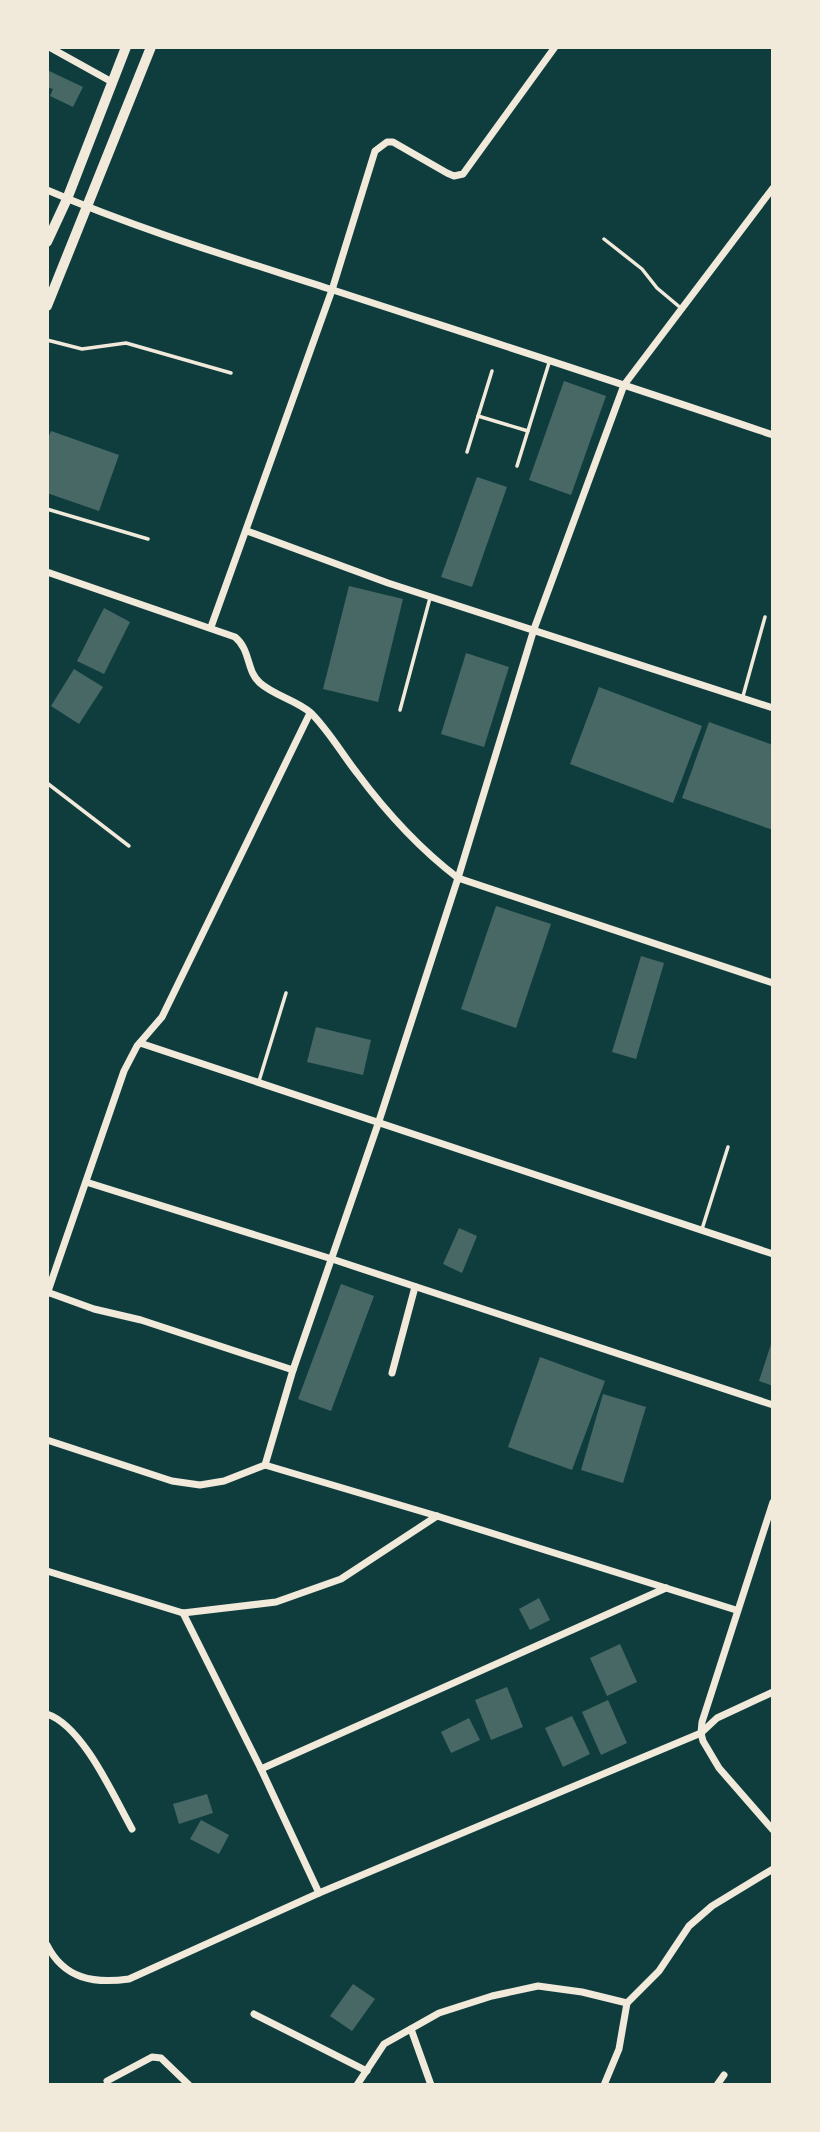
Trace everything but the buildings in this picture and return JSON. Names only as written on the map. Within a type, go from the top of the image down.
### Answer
[{"type":"main road","points":[[47,242],[67,199],[126,47]]},
{"type":"main road","points":[[47,306],[151,47]]},
{"type":"street","points":[[50,47],[111,82]]},
{"type":"street","points":[[211,627],[332,290],[375,151],[387,142],[393,142],[447,173],[454,176],[463,174],[555,47]]},
{"type":"street","points":[[265,1465],[293,1370],[378,1124],[458,878],[534,629],[624,385],[773,188]]},
{"type":"street","points":[[47,190],[236,260],[550,360],[773,435]]},
{"type":"street","points":[[247,531],[431,596],[773,708]]},
{"type":"street","points":[[47,572],[211,627],[240,641],[254,676],[261,684],[310,713],[412,838],[434,860],[458,878],[773,983]]},
{"type":"street","points":[[293,1370],[141,1320],[94,1309],[47,1293],[124,1072],[139,1043],[162,1017],[310,713]]},
{"type":"street","points":[[139,1043],[773,1254]]},
{"type":"street","points":[[86,1182],[332,1259],[773,1405]]},
{"type":"street","points":[[392,1373],[415,1287]]},
{"type":"street","points":[[47,1440],[172,1481],[200,1485],[224,1481],[265,1465],[736,1610]]},
{"type":"street","points":[[773,1502],[736,1610],[701,1733],[719,1768],[773,1830]]},
{"type":"street","points":[[47,1572],[183,1613],[276,1602],[341,1579],[437,1516]]},
{"type":"street","points":[[261,1769],[666,1588]]},
{"type":"street","points":[[183,1613],[319,1893]]},
{"type":"street","points":[[47,1945],[53,1956],[69,1972],[110,1982],[129,1979],[319,1893],[701,1733],[717,1718],[773,1692]]},
{"type":"street","points":[[47,1714],[68,1727],[81,1740],[132,1829]]},
{"type":"street","points":[[604,2085],[619,2049],[627,2003],[659,1971],[689,1926],[712,1906],[773,1869]]},
{"type":"street","points":[[357,2085],[384,2044],[439,2012],[538,1986],[582,1992],[627,2003]]},
{"type":"street","points":[[254,2014],[367,2071]]},
{"type":"street","points":[[411,2029],[431,2085]]},
{"type":"street","points":[[107,2081],[152,2057],[161,2058],[190,2085]]},
{"type":"street","points":[[718,2085],[724,2075]]},
{"type":"lane","points":[[604,239],[642,270],[657,288],[682,309]]},
{"type":"lane","points":[[47,340],[82,349],[126,343],[231,373]]},
{"type":"lane","points":[[517,466],[550,360]]},
{"type":"lane","points":[[467,452],[492,371]]},
{"type":"lane","points":[[478,416],[528,430]]},
{"type":"lane","points":[[47,509],[148,539]]},
{"type":"lane","points":[[400,710],[431,596]]},
{"type":"lane","points":[[743,698],[765,617]]},
{"type":"lane","points":[[47,783],[130,846]]},
{"type":"lane","points":[[258,1083],[286,993]]},
{"type":"lane","points":[[702,1231],[728,1147]]}]
